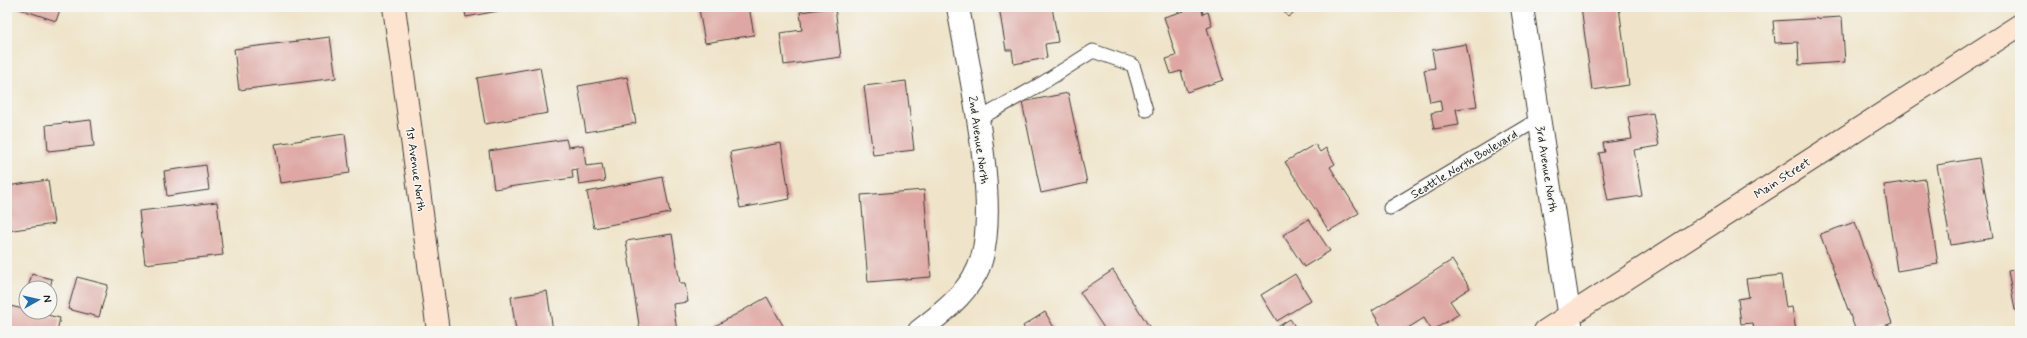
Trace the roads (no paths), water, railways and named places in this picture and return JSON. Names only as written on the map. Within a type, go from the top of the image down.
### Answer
[{"type":"street","name":"1st Avenue North","points":[[394,7],[438,331]]},
{"type":"street","name":"2nd Avenue North","points":[[919,331],[958,297],[976,272],[984,247],[988,219],[982,147],[958,7]]},
{"type":"street","name":"3rd Avenue North","points":[[1522,7],[1571,323]]},
{"type":"street","name":"Main Street","points":[[1545,331],[1571,323],[2020,25]]},
{"type":"lane","points":[[977,120],[1041,84],[1093,51],[1133,65],[1146,110]]},
{"type":"lane","name":"Seattle North Boulevard","points":[[1390,208],[1539,119]]}]
